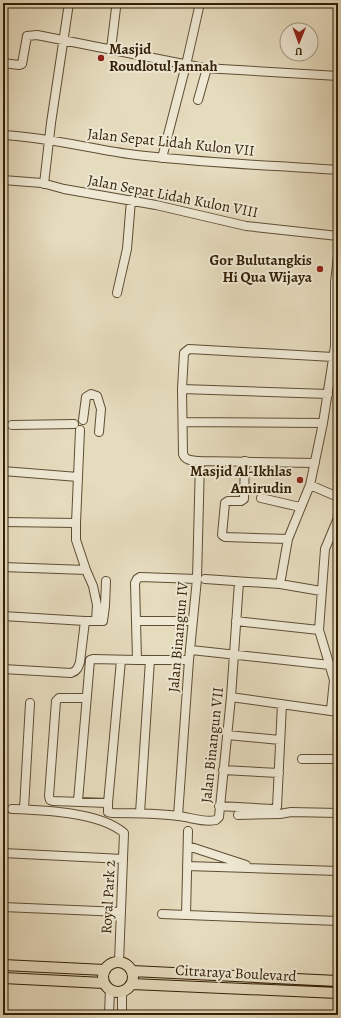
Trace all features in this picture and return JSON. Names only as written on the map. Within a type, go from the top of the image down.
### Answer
[{"type":"main road","points":[[3,978],[107,986],[114,991],[122,992],[130,987],[133,979],[132,971],[127,964],[119,962],[110,964],[104,970],[103,974],[107,986]]},
{"type":"main road","points":[[3,965],[104,970]]},
{"type":"main road","name":"Citraraya Boulevard","points":[[132,971],[338,981]]},
{"type":"main road","name":"Citraraya Boulevard","points":[[132,984],[338,993]]},
{"type":"street","points":[[44,184],[69,3]]},
{"type":"street","points":[[162,158],[200,3]]},
{"type":"street","points":[[111,49],[116,8]]},
{"type":"street","points":[[3,63],[22,64],[26,38],[28,35],[36,35],[207,68],[338,76]]},
{"type":"street","points":[[198,100],[207,68]]},
{"type":"street","name":"Jalan Sepat Lidah Kulon VII","points":[[3,135],[49,140],[80,147],[162,158],[338,170]]},
{"type":"street","name":"Jalan Sepat Lidah Kulon VIII","points":[[3,180],[44,184],[64,189],[131,200],[246,226],[338,236]]},
{"type":"street","points":[[117,293],[127,249],[131,200]]},
{"type":"street","points":[[280,584],[288,540],[310,485],[323,423],[335,352],[337,314],[335,282],[338,256]]},
{"type":"street","points":[[315,463],[200,461],[188,460],[184,457],[182,389],[184,353],[187,350],[335,352]]},
{"type":"street","points":[[182,389],[328,394]]},
{"type":"street","points":[[96,621],[94,586],[86,570],[78,547],[76,523],[80,430],[85,425],[83,420],[86,397],[91,394],[97,396],[101,409],[99,432]]},
{"type":"street","points":[[12,426],[74,424],[76,420],[83,420]]},
{"type":"street","points":[[183,422],[323,423]]},
{"type":"street","points":[[74,424],[76,429],[80,430]]},
{"type":"street","name":"Jalan Binangun IV","points":[[178,816],[192,621],[201,579],[200,461]]},
{"type":"street","points":[[245,461],[244,499],[241,501],[228,501],[225,503],[222,535],[225,537],[288,540]]},
{"type":"street","points":[[3,471],[78,477]]},
{"type":"street","points":[[310,485],[338,497]]},
{"type":"street","points":[[261,498],[300,507]]},
{"type":"street","points":[[231,697],[335,711],[334,680],[319,630],[325,549],[338,518]]},
{"type":"street","points":[[3,522],[76,523]]},
{"type":"street","points":[[3,567],[86,570]]},
{"type":"street","points":[[137,660],[135,583],[138,578],[201,579],[280,584],[321,591]]},
{"type":"street","points":[[3,616],[103,621],[106,581]]},
{"type":"street","name":"Jalan Binangun VII","points":[[108,805],[108,812],[110,813],[140,813],[178,816],[212,821],[218,819],[231,697],[239,582]]},
{"type":"street","points":[[3,669],[71,673],[75,671],[80,662],[85,621]]},
{"type":"street","points":[[136,621],[192,621]]},
{"type":"street","points":[[236,621],[319,630]]},
{"type":"street","points":[[191,650],[330,665]]},
{"type":"street","points":[[78,801],[90,660],[189,660]]},
{"type":"street","points":[[86,698],[57,699],[54,721],[49,798],[53,801],[78,801],[108,805],[120,660]]},
{"type":"street","points":[[140,813],[150,660]]},
{"type":"street","points":[[12,809],[24,809],[30,704]]},
{"type":"street","points":[[219,806],[275,809],[277,806],[282,704]]},
{"type":"street","points":[[227,735],[280,740]]},
{"type":"street","points":[[302,759],[338,759]]},
{"type":"street","points":[[223,770],[279,773]]},
{"type":"street","name":"Royal Park 2","points":[[24,809],[90,817],[118,828],[124,833],[119,962]]},
{"type":"street","points":[[238,816],[291,812],[338,813]]},
{"type":"street","points":[[186,915],[188,831]]},
{"type":"street","points":[[188,846],[254,868]]},
{"type":"street","points":[[3,853],[123,859]]},
{"type":"street","points":[[187,866],[338,871]]},
{"type":"street","points":[[3,907],[121,912]]},
{"type":"street","points":[[162,914],[338,921]]},
{"type":"street","points":[[107,986],[110,1015]]},
{"type":"street","points":[[122,992],[122,1015]]},
{"type":"place","name":"Masjid Roudlotul Jannah","points":[[101,58]]},
{"type":"place","name":"Gor Bulutangkis Hi Qua Wijaya","points":[[320,269]]},
{"type":"place","name":"Masjid Al-Ikhlas Amirudin","points":[[300,480]]}]
